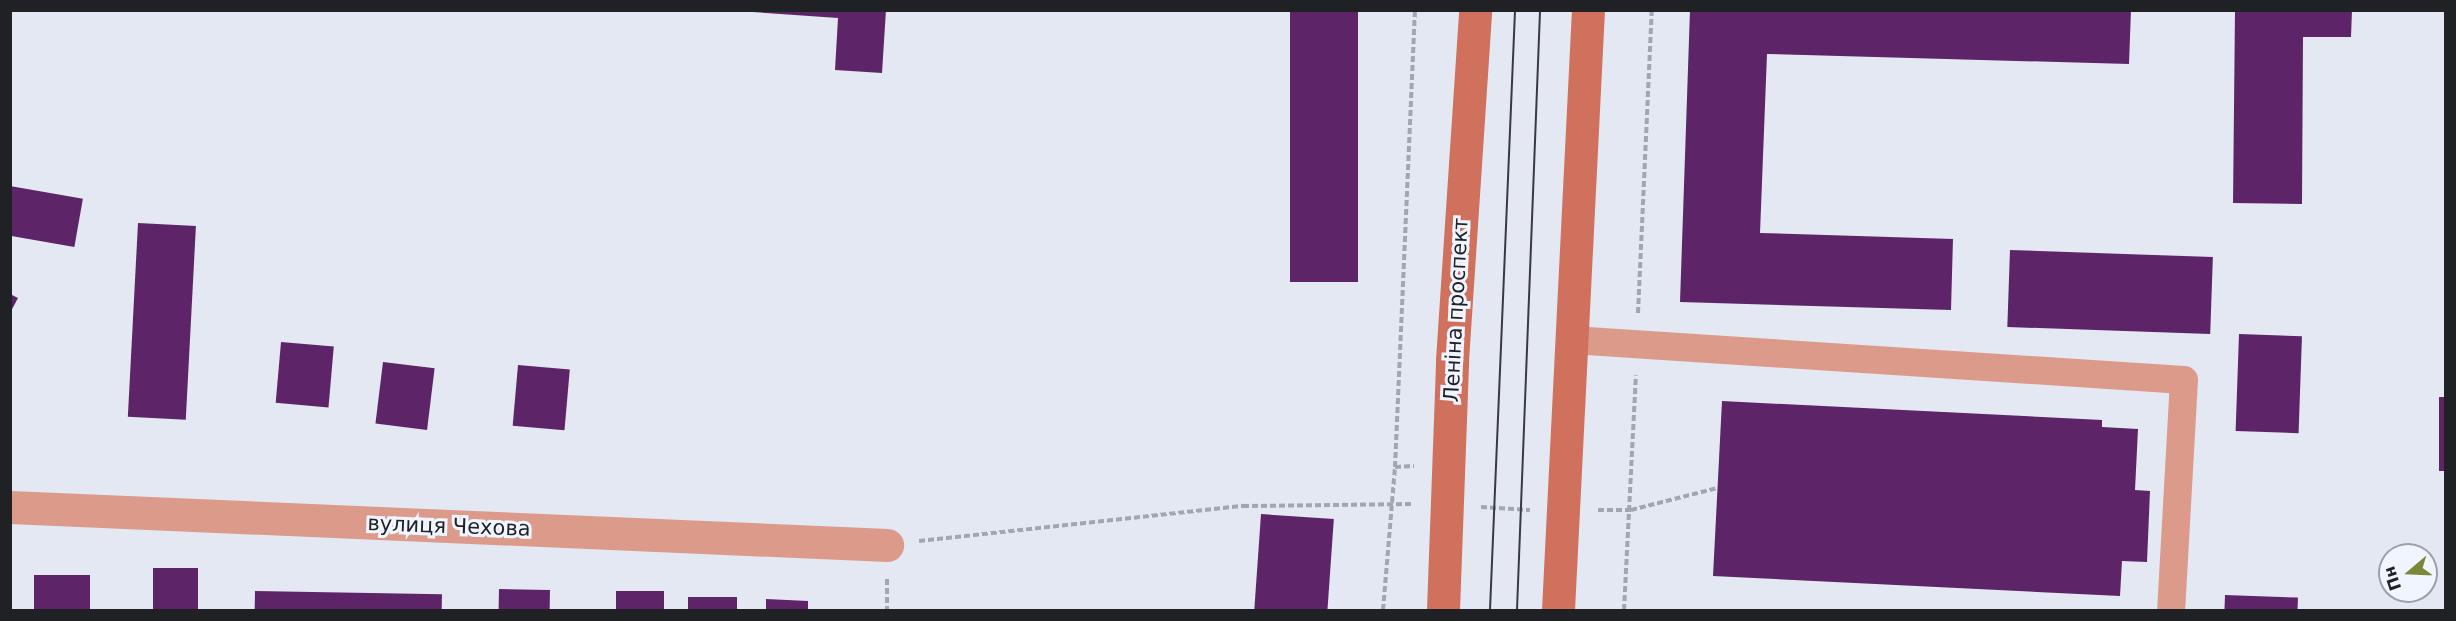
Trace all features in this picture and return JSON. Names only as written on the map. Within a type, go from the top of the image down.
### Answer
[{"type":"main road","name":"Леніна проспект","points":[[1443,610],[1452,360],[1475,10]]},
{"type":"main road","points":[[1558,610],[1561,509],[1572,340],[1588,10]]},
{"type":"street","points":[[1572,340],[2184,380],[2171,610]]},
{"type":"street","name":"вулиця Чехова","points":[[10,507],[887,545]]},
{"type":"path","points":[[1383,610],[1391,504],[1415,10]]},
{"type":"path","points":[[1561,509],[1631,510],[1717,488]]},
{"type":"path","points":[[887,545],[1243,506],[1391,504]]},
{"type":"building","points":[[723,10],[886,10],[882,73],[835,70],[838,18]]},
{"type":"building","points":[[1290,10],[1358,10],[1358,282],[1290,282]]},
{"type":"building","points":[[1690,10],[2131,10],[2129,64],[1767,54],[1760,233],[1953,239],[1951,310],[1680,302]]},
{"type":"building","points":[[2235,10],[2352,10],[2351,37],[2303,37],[2302,204],[2233,203]]},
{"type":"building","points":[[10,186],[83,199],[74,247],[10,236]]},
{"type":"building","points":[[138,223],[196,226],[186,420],[128,417]]},
{"type":"building","points":[[2010,250],[2213,257],[2210,334],[2007,327]]},
{"type":"building","points":[[10,294],[18,298],[10,313]]},
{"type":"building","points":[[2239,334],[2302,336],[2299,433],[2236,431]]},
{"type":"building","points":[[281,342],[334,347],[328,407],[276,403]]},
{"type":"building","points":[[383,362],[435,368],[427,430],[375,424]]},
{"type":"building","points":[[518,365],[570,370],[564,430],[513,426]]},
{"type":"building","points":[[2439,397],[2446,397],[2446,471],[2439,471]]},
{"type":"building","points":[[1722,401],[2102,420],[2102,427],[2138,429],[2135,490],[2150,491],[2147,562],[2122,561],[2120,596],[1713,576]]},
{"type":"building","points":[[1261,514],[1334,519],[1327,610],[1254,610]]},
{"type":"building","points":[[153,568],[198,568],[198,610],[153,610]]},
{"type":"building","points":[[34,575],[90,575],[90,610],[34,610]]},
{"type":"building","points":[[499,589],[550,590],[550,610],[499,610]]},
{"type":"building","points":[[255,591],[442,594],[442,610],[255,610]]},
{"type":"building","points":[[616,591],[664,591],[664,610],[616,610]]},
{"type":"building","points":[[2225,595],[2298,598],[2298,610],[2224,610]]},
{"type":"building","points":[[688,597],[737,597],[737,610],[688,610]]},
{"type":"building","points":[[766,599],[808,601],[808,610],[766,610]]},
{"type":"tram line","points":[[1490,610],[1515,10]]},
{"type":"tram line","points":[[1517,610],[1540,10]]}]
